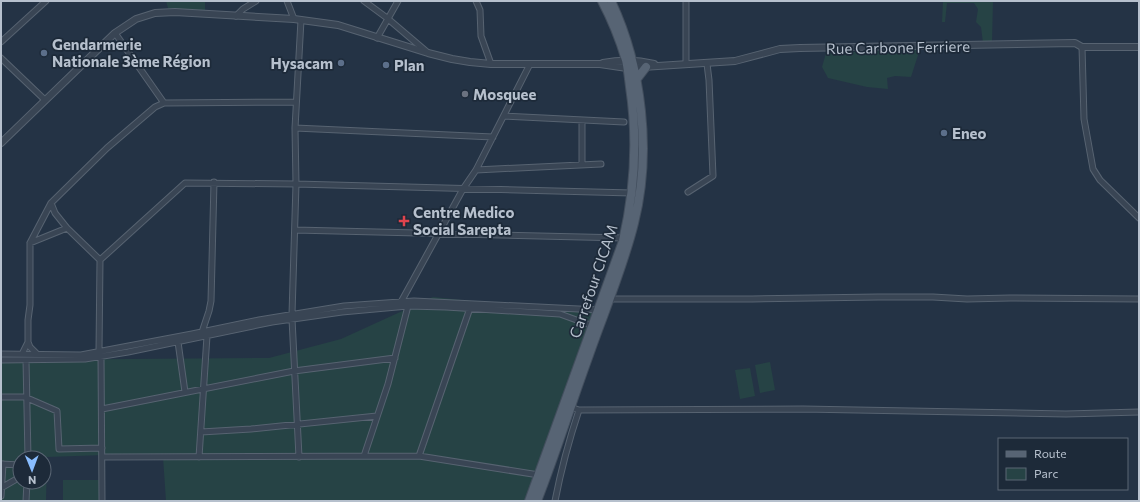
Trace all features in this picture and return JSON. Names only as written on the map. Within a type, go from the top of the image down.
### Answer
[{"type":"main road","points":[[538,501],[629,243],[638,200],[643,150],[636,80],[602,1]]},
{"type":"main road","points":[[610,1],[618,17],[630,65]]},
{"type":"main road","name":"Carrefour CICAM","points":[[529,501],[624,238],[630,211],[636,147],[630,65]]},
{"type":"main road","points":[[636,80],[646,67]]},
{"type":"street","points":[[1,42],[46,1]]},
{"type":"street","points":[[236,16],[243,9],[256,1]]},
{"type":"street","points":[[287,1],[294,19]]},
{"type":"street","points":[[364,1],[388,18],[428,53]]},
{"type":"street","points":[[377,38],[398,1]]},
{"type":"street","points":[[476,1],[480,10],[481,36],[491,64]]},
{"type":"street","points":[[686,1],[686,64]]},
{"type":"street","points":[[1,143],[115,33],[136,19],[155,13],[175,12],[294,19],[338,25],[428,53],[452,59],[491,64],[600,64],[612,61],[630,65]]},
{"type":"street","points":[[299,457],[292,317],[296,184],[295,128],[301,20]]},
{"type":"street","points":[[115,33],[164,102]]},
{"type":"street","name":"Rue Carbone Ferriere","points":[[630,65],[646,67],[657,65],[735,62],[786,48],[1075,43],[1082,47],[1139,47]]},
{"type":"street","points":[[1082,47],[1084,119],[1093,169],[1100,180],[1139,218]]},
{"type":"street","points":[[1,58],[46,100]]},
{"type":"street","name":"Rue Carbone Ferriere","points":[[630,65],[643,62],[657,65]]},
{"type":"street","points":[[401,302],[463,189],[476,170],[530,64]]},
{"type":"street","points":[[688,192],[713,176],[707,64]]},
{"type":"street","points":[[37,354],[30,347],[28,342],[30,305],[30,242],[51,203],[106,148],[155,107],[164,102],[296,102]]},
{"type":"street","points":[[504,116],[624,122]]},
{"type":"street","points":[[582,120],[582,165]]},
{"type":"street","points":[[295,128],[493,137]]},
{"type":"street","points":[[476,170],[601,164]]},
{"type":"street","points":[[100,260],[185,183],[214,182],[632,193]]},
{"type":"street","points":[[202,332],[211,301],[214,182]]},
{"type":"street","points":[[51,203],[55,213],[67,228],[100,260],[102,501]]},
{"type":"street","points":[[30,242],[67,228]]},
{"type":"street","points":[[295,230],[624,238]]},
{"type":"street","points":[[608,299],[878,297],[933,297],[967,299],[1139,299]]},
{"type":"street","points":[[1,354],[100,354],[178,342],[344,306],[414,301],[599,310]]},
{"type":"street","points":[[364,456],[388,384],[408,306]]},
{"type":"street","points":[[1,360],[85,359],[100,354],[259,320],[408,306],[470,308],[560,314],[593,326]]},
{"type":"street","points":[[419,456],[470,308]]},
{"type":"street","points":[[199,457],[207,336]]},
{"type":"street","points":[[22,354],[28,342]]},
{"type":"street","points":[[178,342],[185,392]]},
{"type":"street","points":[[102,409],[203,388],[294,372],[395,358]]},
{"type":"street","points":[[26,360],[28,450]]},
{"type":"street","points":[[1,397],[27,397],[57,411],[59,448],[102,448]]},
{"type":"street","points":[[570,407],[579,410],[803,409],[1066,414],[1139,412]]},
{"type":"street","points":[[555,501],[561,472],[579,410]]},
{"type":"street","points":[[201,432],[251,429],[297,423],[377,416]]},
{"type":"street","points":[[102,457],[419,456],[539,475]]},
{"type":"street","points":[[1,496],[2,464],[12,465]]},
{"type":"street","points":[[1,488],[12,482]]},
{"type":"street","points":[[26,501],[27,490]]},
{"type":"green space","points":[[166,1],[205,1],[205,11],[168,8]]},
{"type":"green space","points":[[943,1],[993,1],[992,42],[983,43],[981,27],[976,22],[978,9],[974,3],[947,3],[945,22],[942,22]]},
{"type":"green space","points":[[920,49],[911,77],[895,76],[887,78],[888,89],[867,87],[828,78],[822,67],[826,53]]},
{"type":"green space","points":[[433,297],[519,306],[595,308],[531,501],[166,501],[163,457],[104,455],[52,457],[52,450],[12,450],[12,490],[46,490],[46,501],[1,501],[1,360],[269,358],[341,339]]},
{"type":"green space","points":[[770,362],[775,390],[760,393],[755,365]]},
{"type":"green space","points":[[750,368],[755,396],[740,399],[735,370]]},
{"type":"green space","points":[[63,480],[102,480],[101,501],[63,501]]},
{"type":"place","name":"Gendarmerie Nationale 3ème Région","points":[[44,53]]},
{"type":"place","name":"Hysacam","points":[[341,63]]},
{"type":"place","name":"Plan","points":[[386,65]]},
{"type":"place","name":"Mosquee","points":[[465,94]]},
{"type":"place","name":"Eneo","points":[[944,133]]},
{"type":"place","name":"Centre Medico Social Sarepta","points":[[404,221]]}]
